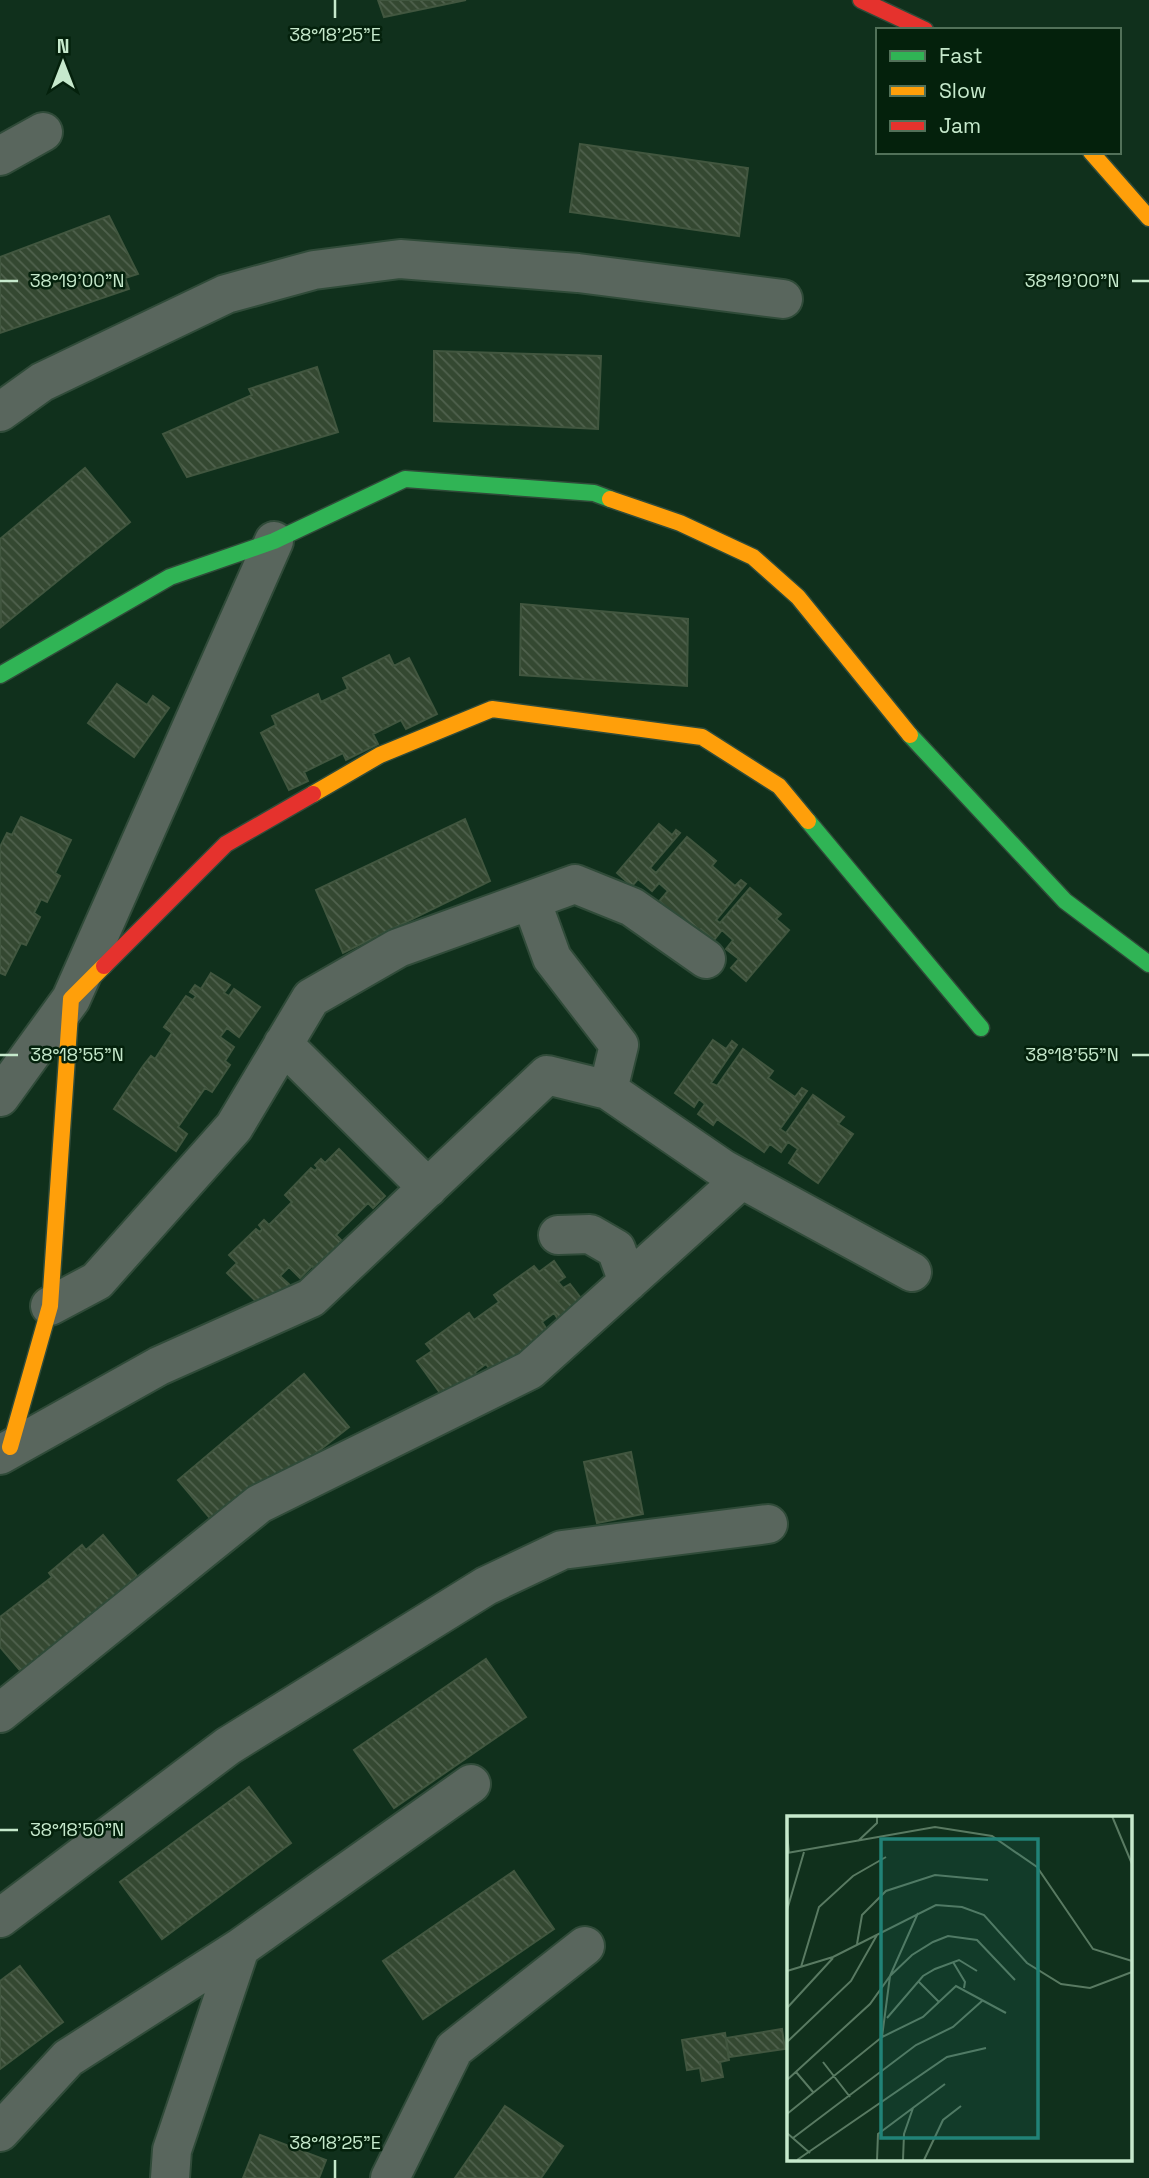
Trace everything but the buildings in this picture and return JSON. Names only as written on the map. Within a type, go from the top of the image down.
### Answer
[{"type":"street","points":[[861,0],[921,28]]},
{"type":"street","points":[[0,156],[43,132]]},
{"type":"street","points":[[1093,154],[1149,218]]},
{"type":"street","points":[[0,412],[42,382],[226,294],[314,270],[400,259],[578,272],[783,299]]},
{"type":"street","points":[[0,675],[170,577],[274,541],[405,479],[594,494],[680,523],[753,557],[798,597],[919,746],[1065,901],[1149,964]]},
{"type":"street","points":[[5,1451],[50,1306],[71,999],[274,541]]},
{"type":"street","points":[[0,1097],[71,999],[226,844],[380,755],[492,709],[702,737],[779,786],[981,1028]]},
{"type":"street","points":[[50,1306],[97,1281],[234,1127],[311,998],[397,947],[575,884],[632,907],[706,959]]},
{"type":"street","points":[[531,900],[552,958],[619,1045],[608,1090]]},
{"type":"street","points":[[283,1044],[428,1188]]},
{"type":"street","points":[[5,1451],[159,1366],[311,1298],[547,1075],[608,1090],[742,1179],[912,1272]]},
{"type":"street","points":[[0,1713],[259,1504],[530,1370],[742,1179]]},
{"type":"street","points":[[558,1235],[590,1234],[616,1249],[628,1282]]},
{"type":"street","points":[[0,1918],[228,1746],[486,1586],[562,1550],[768,1524]]},
{"type":"street","points":[[0,2132],[68,2058],[240,1948],[471,1784]]},
{"type":"street","points":[[390,2178],[454,2049],[585,1946]]},
{"type":"street","points":[[170,2178],[172,2150],[240,1948]]},
{"type":"traffic: fast","points":[[0,675],[170,577],[274,541],[405,479],[594,493],[610,499]]},
{"type":"traffic: fast","points":[[910,735],[1065,901],[1149,964]]},
{"type":"traffic: fast","points":[[808,821],[981,1028]]},
{"type":"traffic: slow","points":[[1093,154],[1149,218]]},
{"type":"traffic: slow","points":[[610,499],[680,523],[753,557],[798,597],[910,735]]},
{"type":"traffic: slow","points":[[313,794],[380,755],[492,709],[702,737],[779,786],[808,821]]},
{"type":"traffic: slow","points":[[10,1447],[50,1306],[71,999],[104,966]]},
{"type":"traffic: jam","points":[[861,0],[921,28]]},
{"type":"traffic: jam","points":[[104,966],[226,844],[313,794]]}]
